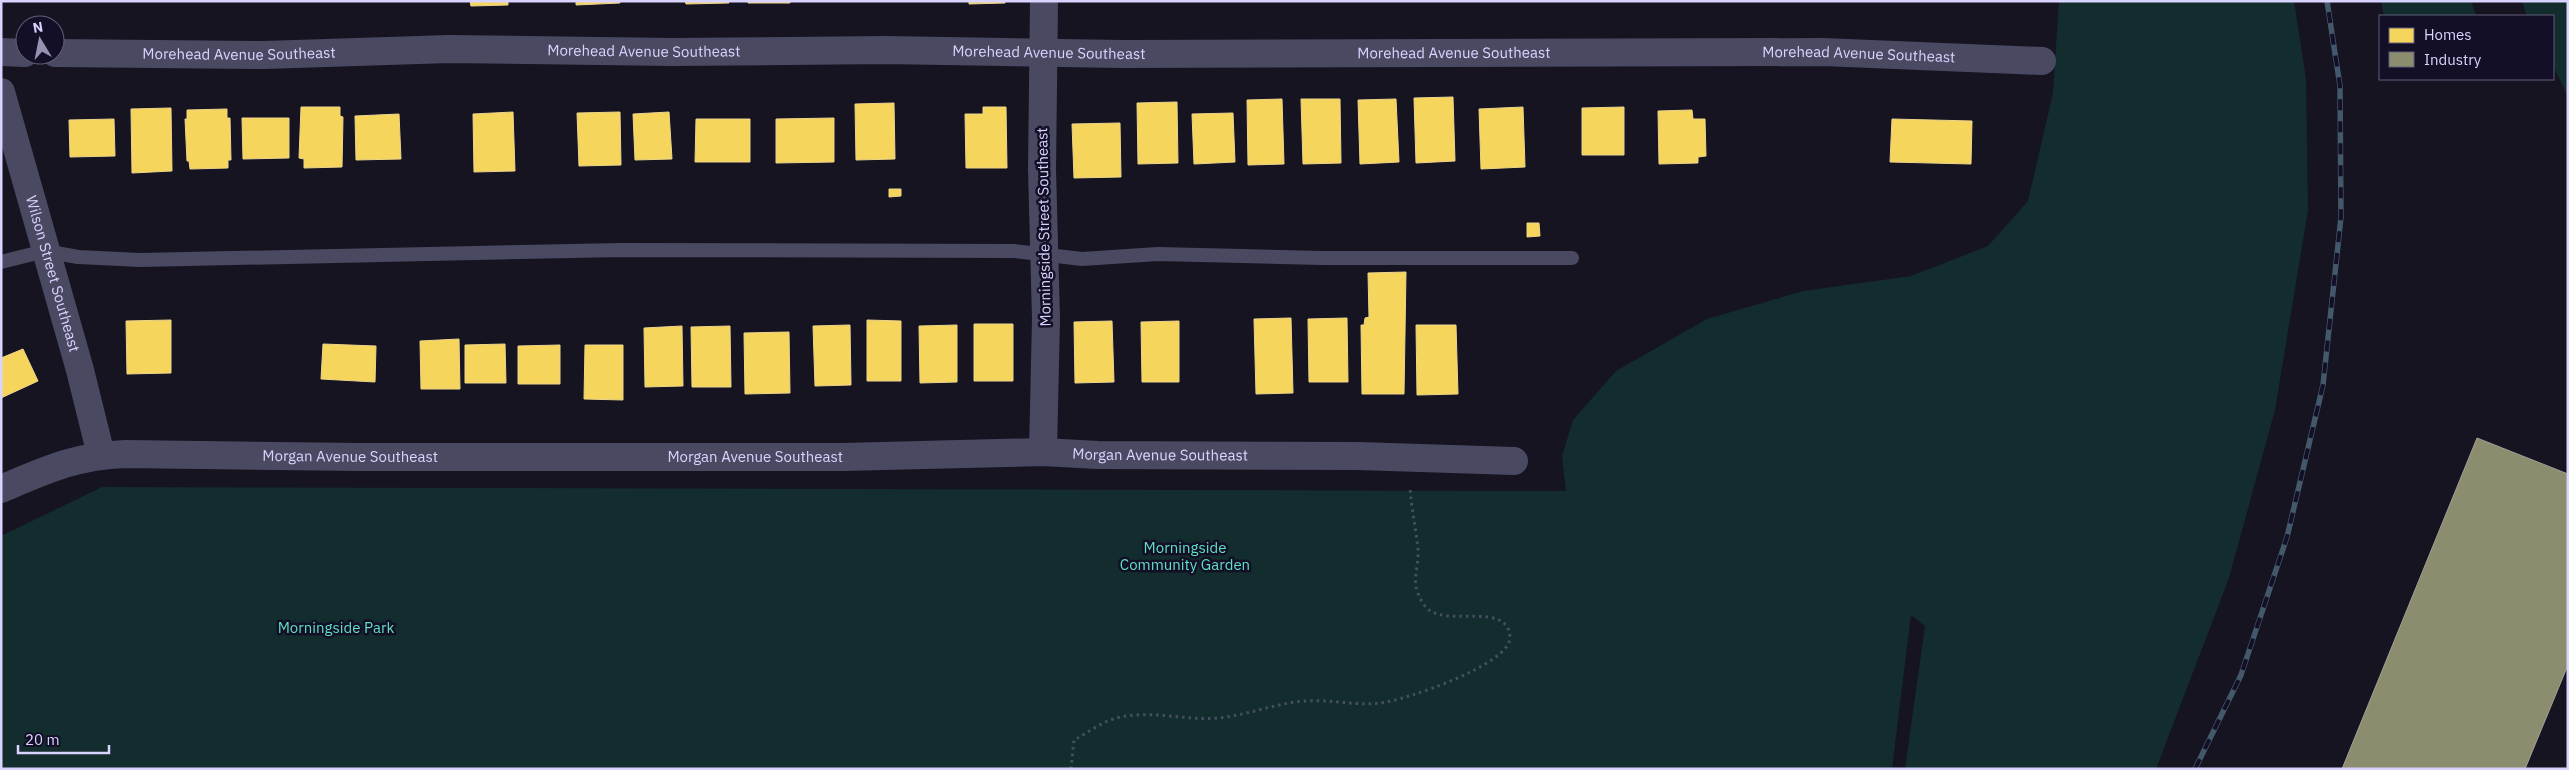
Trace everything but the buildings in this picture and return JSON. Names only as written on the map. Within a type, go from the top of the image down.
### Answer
[{"type":"street","name":"Morningside Street Southeast","points":[[1043,452],[1046,319],[1042,169],[1044,1]]},
{"type":"street","name":"Morehead Avenue Southeast","points":[[65,53],[264,55],[449,49],[1044,52],[1824,52],[2042,61]]},
{"type":"street","points":[[1,52],[15,53]]},
{"type":"street","name":"Wilson Street Southeast","points":[[1,92],[80,370],[101,455]]},
{"type":"street","name":"Morgan Avenue Southeast","points":[[1,489],[62,463],[101,455],[822,457],[1043,452],[1098,455],[1514,461]]},
{"type":"lane","points":[[1,262],[46,251],[78,257],[140,260],[621,250],[1004,251],[1082,259],[1158,254],[1322,258],[1572,258]]},
{"type":"path","points":[[1071,769],[1074,740],[1103,723],[1121,717],[1219,718],[1304,701],[1359,704],[1403,700],[1490,662],[1504,652],[1510,640],[1508,626],[1501,619],[1488,617],[1464,618],[1442,614],[1429,610],[1420,599],[1416,586],[1418,550],[1411,512],[1409,458]]},
{"type":"green space","name":"Morningside Park","points":[[2059,1],[2294,1],[2306,79],[2308,210],[2275,410],[2229,578],[2156,769],[1905,769],[1925,626],[1911,615],[1892,769],[1,769],[1,536],[102,487],[1566,491],[1562,456],[1573,420],[1616,371],[1707,319],[1803,291],[1911,276],[1988,246],[2028,201],[2053,93]]},
{"type":"green space","points":[[2381,1],[2471,1],[2476,15],[2384,15]]},
{"type":"green space","points":[[2522,1],[2568,1],[2568,96],[2554,68],[2554,15],[2527,15]]},
{"type":"railway","points":[[2195,769],[2241,675],[2287,537],[2323,385],[2341,217],[2340,86],[2327,1]]},
{"type":"park label","name":"Morningside Community Garden","points":[[1185,556]]}]
